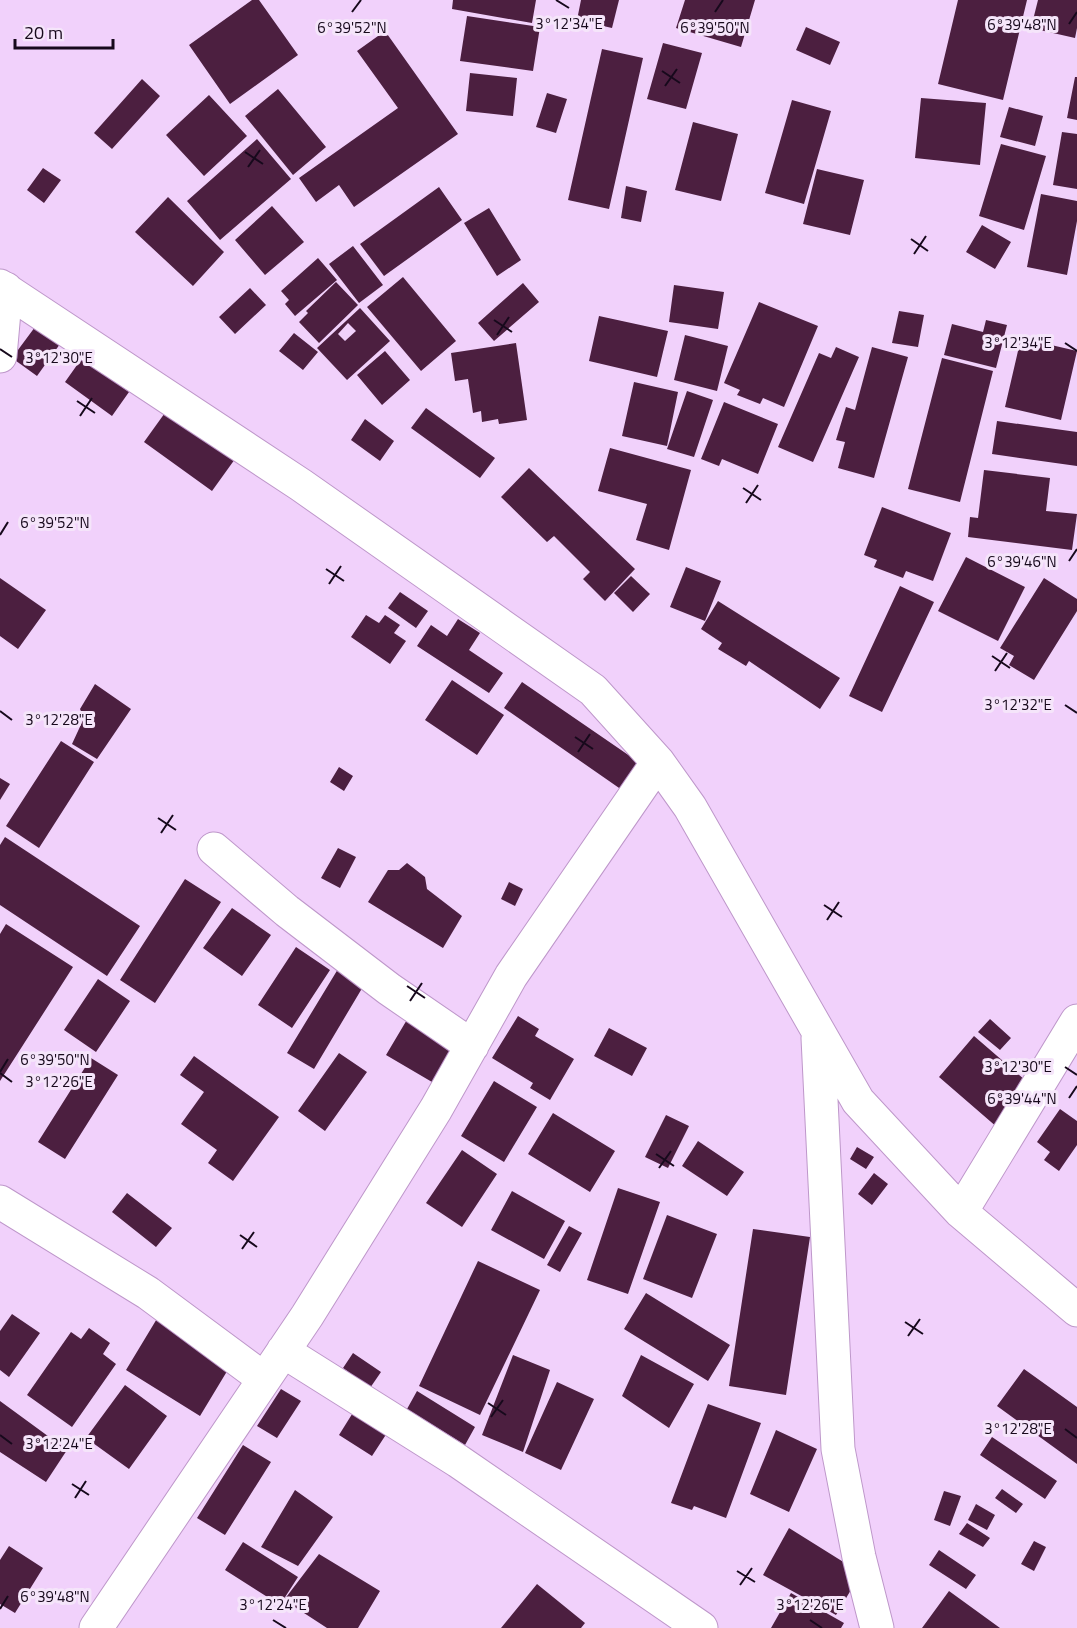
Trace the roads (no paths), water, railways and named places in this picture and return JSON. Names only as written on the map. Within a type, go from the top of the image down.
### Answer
[{"type":"street","points":[[0,356],[3,287]]},
{"type":"street","points":[[3,287],[301,485],[593,690],[658,762],[690,807],[858,1101],[961,1212],[1077,1310]]},
{"type":"street","points":[[96,1628],[283,1352],[436,1109],[511,976],[658,762]]},
{"type":"street","points":[[214,849],[287,911],[389,989],[472,1046]]},
{"type":"street","points":[[961,1212],[1077,1021]]},
{"type":"street","points":[[818,1030],[838,1449],[859,1557],[877,1628]]},
{"type":"street","points":[[824,1168],[858,1101]]},
{"type":"street","points":[[0,1202],[148,1293],[264,1379]]},
{"type":"street","points":[[283,1352],[458,1461],[701,1628]]}]
